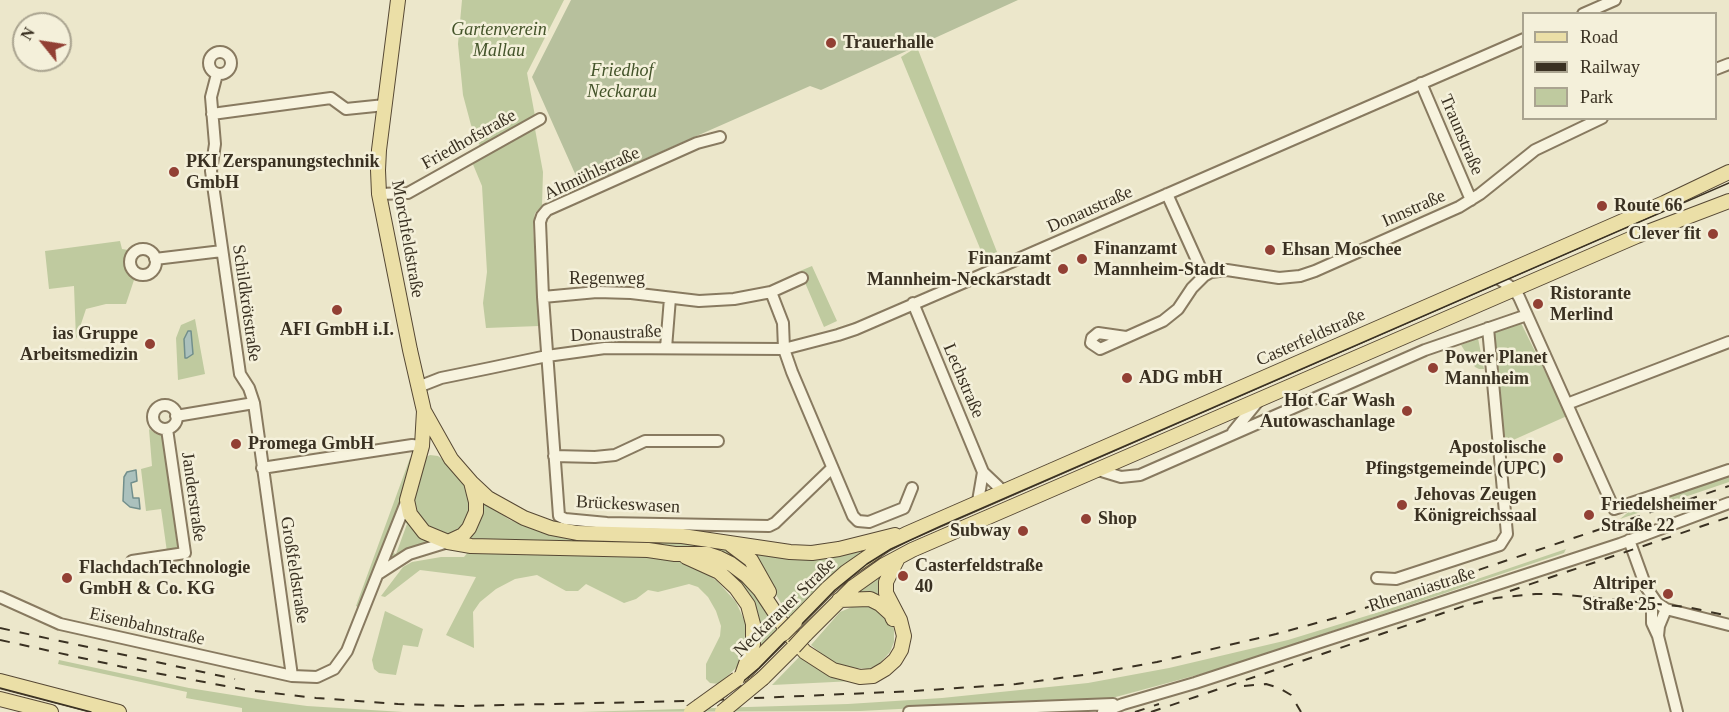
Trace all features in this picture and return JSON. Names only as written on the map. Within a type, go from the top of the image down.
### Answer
[{"type":"main road","name":"Morchfeldstraße","points":[[398,0],[378,170],[379,194],[424,411],[451,459],[471,482],[488,498],[515,514],[537,524],[562,531],[596,535],[682,536],[790,552],[812,553],[839,549],[888,535],[906,534]]},
{"type":"main road","name":"Casterfeldstraße","points":[[906,534],[1496,277],[1729,172]]},
{"type":"main road","name":"Casterfeldstraße","points":[[898,558],[1637,236],[1729,201]]},
{"type":"main road","name":"Morchfeldstraße","points":[[407,500],[419,462],[424,411]]},
{"type":"main road","name":"Morchfeldstraße","points":[[422,446],[434,449],[451,459]]},
{"type":"main road","points":[[448,542],[463,535],[473,521],[476,502],[471,482]]},
{"type":"main road","points":[[407,500],[410,514],[418,526],[432,536],[448,542],[471,546],[648,550],[695,560],[719,572],[736,588],[748,605],[753,624],[753,644],[739,677]]},
{"type":"main road","name":"Neckarauer Straße","points":[[691,712],[739,677],[846,572],[906,534]]},
{"type":"main road","points":[[727,542],[751,560],[792,630],[819,658],[857,672],[879,667],[887,660],[898,641],[897,627],[891,614],[870,599],[839,600]]},
{"type":"main road","points":[[675,554],[707,554],[731,564],[760,590],[789,634],[805,652],[832,670],[860,677],[873,676],[885,669],[895,660],[901,650],[904,636],[900,620],[886,593],[886,582],[898,558]]},
{"type":"main road","name":"Neckarauer Straße","points":[[722,712],[763,678],[839,600],[866,577],[898,558]]},
{"type":"main road","points":[[0,681],[119,712]]},
{"type":"main road","points":[[0,699],[51,712]]},
{"type":"street","points":[[1588,12],[1615,0]]},
{"type":"street","name":"Donaustraße","points":[[417,383],[547,356],[605,348],[784,349],[856,329],[1522,40]]},
{"type":"street","name":"Schildkrötstraße","points":[[217,74],[211,90],[215,144],[211,171],[240,374],[249,388],[254,403],[262,468]]},
{"type":"street","name":"Traunstraße","points":[[1421,83],[1471,200]]},
{"type":"street","points":[[212,114],[331,98],[346,109],[385,105]]},
{"type":"street","name":"Friedhofstraße","points":[[379,194],[408,192],[540,119]]},
{"type":"street","name":"Innstraße","points":[[1204,276],[1227,270],[1280,278],[1300,276],[1424,223],[1471,200],[1535,150],[1598,120]]},
{"type":"street","name":"Altmühlstraße","points":[[547,356],[540,222],[548,210],[697,143],[720,137]]},
{"type":"street","points":[[1126,337],[1150,328],[1171,316],[1204,276],[1167,194]]},
{"type":"street","points":[[155,260],[222,251]]},
{"type":"street","points":[[1496,277],[1514,289],[1614,509],[1729,470]]},
{"type":"street","name":"Regenweg","points":[[543,297],[597,292],[631,293],[699,301],[734,299],[771,292],[802,278]]},
{"type":"street","points":[[771,292],[783,323],[784,349],[792,372],[853,516],[864,523],[904,508],[912,488]]},
{"type":"street","name":"Regenweg","points":[[666,348],[670,298]]},
{"type":"street","name":"Lechstraße","points":[[913,303],[983,472],[1003,491]]},
{"type":"street","name":"Casterfeldstraße","points":[[1098,470],[1121,477],[1140,475],[1425,350],[1527,315]]},
{"type":"street","points":[[1377,578],[1396,579],[1500,545],[1505,540],[1507,534],[1488,328]]},
{"type":"street","points":[[1567,404],[1729,342]]},
{"type":"street","name":"Brückeswasen","points":[[547,356],[559,516],[573,520],[607,523],[769,526],[775,523],[832,468]]},
{"type":"street","name":"Casterfeldstraße","points":[[1231,435],[1260,400]]},
{"type":"street","name":"Janderstraße","points":[[176,416],[254,403]]},
{"type":"street","name":"Janderstraße","points":[[160,406],[173,408],[176,416],[174,424],[167,429],[156,425],[153,419],[154,411],[160,406]]},
{"type":"street","name":"Janderstraße","points":[[132,561],[185,553],[167,429]]},
{"type":"street","points":[[554,456],[595,457],[615,454],[645,441],[718,441]]},
{"type":"street","points":[[262,468],[422,446]]},
{"type":"street","points":[[399,448],[410,453],[419,462]]},
{"type":"street","name":"Großfeldstraße","points":[[262,468],[292,676]]},
{"type":"street","points":[[978,501],[983,472]]},
{"type":"street","name":"Morchfeldstraße","points":[[387,563],[407,500]]},
{"type":"street","name":"Rhenaniastraße","points":[[1103,712],[1629,540],[1729,503]]},
{"type":"street","points":[[1629,540],[1652,598],[1666,609],[1729,625]]},
{"type":"street","points":[[292,676],[317,677],[334,669],[340,663],[378,574],[387,563],[448,542]]},
{"type":"street","name":"Eisenbahnstraße","points":[[0,597],[60,624],[292,676]]},
{"type":"street","points":[[1652,598],[1652,623],[1658,636],[1677,712]]},
{"type":"street","points":[[1658,636],[1659,626],[1666,609]]},
{"type":"street","name":"Rhenaniastraße","points":[[909,712],[1091,709],[1123,704]]},
{"type":"green space","name":"Gartenverein Mallau","points":[[462,0],[564,0],[527,73],[535,116],[480,146],[471,125],[463,95],[458,44]]},
{"type":"green space","name":"Friedhof Neckarau","points":[[571,0],[1018,0],[821,90],[810,86],[581,187],[532,77]]},
{"type":"green space","points":[[917,47],[997,252],[984,258],[901,57]]},
{"type":"green space","points":[[535,129],[543,172],[542,206],[535,213],[533,224],[539,326],[486,328],[483,303],[487,272],[482,186],[472,162]]},
{"type":"green space","points":[[120,241],[122,249],[128,250],[128,268],[135,277],[126,304],[106,304],[86,309],[76,339],[74,286],[49,289],[45,251]]},
{"type":"green space","points":[[812,266],[837,321],[824,327],[800,271]]},
{"type":"green space","points":[[195,319],[205,374],[178,380],[176,338],[181,325]]},
{"type":"green space","points":[[1521,323],[1567,416],[1502,445],[1493,332]]},
{"type":"green space","points":[[1478,338],[1484,369],[1475,367],[1461,345]]},
{"type":"green space","points":[[149,429],[158,435],[162,434],[178,551],[167,552],[161,509],[146,511],[141,469],[152,466]]},
{"type":"green space","points":[[438,456],[445,461],[461,482],[480,500],[510,520],[536,530],[566,537],[721,546],[743,558],[753,574],[718,552],[697,547],[460,540],[429,531],[414,510],[413,495],[426,457]]},
{"type":"green space","points":[[410,458],[414,465],[413,473],[360,608],[356,606]]},
{"type":"green space","points":[[1729,474],[1729,482],[1620,519],[1645,502]]},
{"type":"green space","points":[[407,517],[411,527],[429,543],[389,558],[390,552],[396,554],[407,524],[402,521]]},
{"type":"green space","points":[[1566,549],[1564,553],[1223,668],[1112,698],[860,711],[581,712],[848,704],[942,698],[1088,683],[1169,668],[1288,640],[1389,609]]},
{"type":"green space","points":[[469,551],[653,556],[676,560],[704,572],[717,581],[736,602],[746,624],[743,654],[737,667],[719,684],[710,683],[706,679],[706,664],[720,636],[721,626],[708,597],[698,587],[689,584],[658,592],[648,590],[636,599],[624,603],[586,584],[578,591],[566,591],[537,575],[515,579],[496,589],[480,602],[473,612],[474,648],[446,635],[476,577],[420,570],[385,597],[381,596],[403,567],[412,562],[441,557],[464,557]]},
{"type":"green space","points":[[860,552],[861,555],[790,618],[751,553],[814,558]]},
{"type":"green space","points":[[723,566],[745,581],[781,629],[756,654],[759,626]]},
{"type":"green space","points":[[879,576],[880,595],[858,593],[857,590]]},
{"type":"green space","points":[[859,604],[869,604],[891,620],[894,630],[894,642],[890,652],[878,665],[868,669],[846,667],[830,661],[811,645],[840,612]]},
{"type":"green space","points":[[385,611],[423,629],[418,647],[403,645],[396,675],[379,673],[374,669],[372,660]]},
{"type":"green space","points":[[803,653],[854,681],[772,685]]},
{"type":"green space","points":[[59,660],[189,688],[270,701],[307,706],[403,712],[242,712],[242,708],[186,698],[187,692],[58,664]]},
{"type":"water","points":[[188,331],[191,331],[193,354],[185,358],[184,339]]},
{"type":"water","points":[[136,470],[137,481],[131,483],[133,498],[139,498],[140,509],[130,507],[123,501],[124,477],[127,472]]},
{"type":"tram line","points":[[703,712],[759,668],[835,590],[867,564],[891,549],[1729,183]]},
{"type":"tram line","points":[[0,688],[91,712]]},
{"type":"railway","points":[[0,640],[123,667],[247,690],[398,704],[459,706],[689,701],[1016,684],[1157,662],[1335,618],[1729,486]]},
{"type":"railway","points":[[1510,591],[1729,517]]},
{"type":"railway","points":[[1151,712],[1464,606],[1496,598],[1557,594],[1687,607],[1729,616]]},
{"type":"railway","points":[[0,628],[235,679]]},
{"type":"railway","points":[[1244,686],[1266,684],[1279,688],[1291,695],[1301,712]]},
{"type":"railway","points":[[1135,712],[1159,704]]},
{"type":"place","name":"Trauerhalle","points":[[831,43]]},
{"type":"place","name":"PKI Zerspanungstechnik GmbH","points":[[174,172]]},
{"type":"place","name":"Route 66","points":[[1602,206]]},
{"type":"place","name":"Clever fit","points":[[1713,234]]},
{"type":"place","name":"Ehsan Moschee","points":[[1270,250]]},
{"type":"place","name":"Finanzamt Mannheim-Stadt","points":[[1082,259]]},
{"type":"place","name":"Finanzamt Mannheim-Neckarstadt","points":[[1063,269]]},
{"type":"place","name":"Ristorante Merlind","points":[[1538,304]]},
{"type":"place","name":"AFI GmbH i.I.","points":[[337,310]]},
{"type":"place","name":"ias Gruppe Arbeitsmedizin","points":[[150,344]]},
{"type":"place","name":"Power Planet Mannheim","points":[[1433,368]]},
{"type":"place","name":"ADG mbH","points":[[1127,378]]},
{"type":"place","name":"Hot Car Wash Autowaschanlage","points":[[1407,411]]},
{"type":"place","name":"Promega GmbH","points":[[236,444]]},
{"type":"place","name":"Apostolische Pfingstgemeinde (UPC)","points":[[1558,458]]},
{"type":"place","name":"Jehovas Zeugen Königreichssaal","points":[[1402,505]]},
{"type":"place","name":"Friedelsheimer Straße 22","points":[[1589,515]]},
{"type":"place","name":"Shop","points":[[1086,519]]},
{"type":"place","name":"Subway","points":[[1023,531]]},
{"type":"place","name":"Casterfeldstraße 40","points":[[903,576]]},
{"type":"place","name":"FlachdachTechnologie GmbH & Co. KG","points":[[67,578]]},
{"type":"place","name":"Altriper Straße 25","points":[[1668,594]]}]
